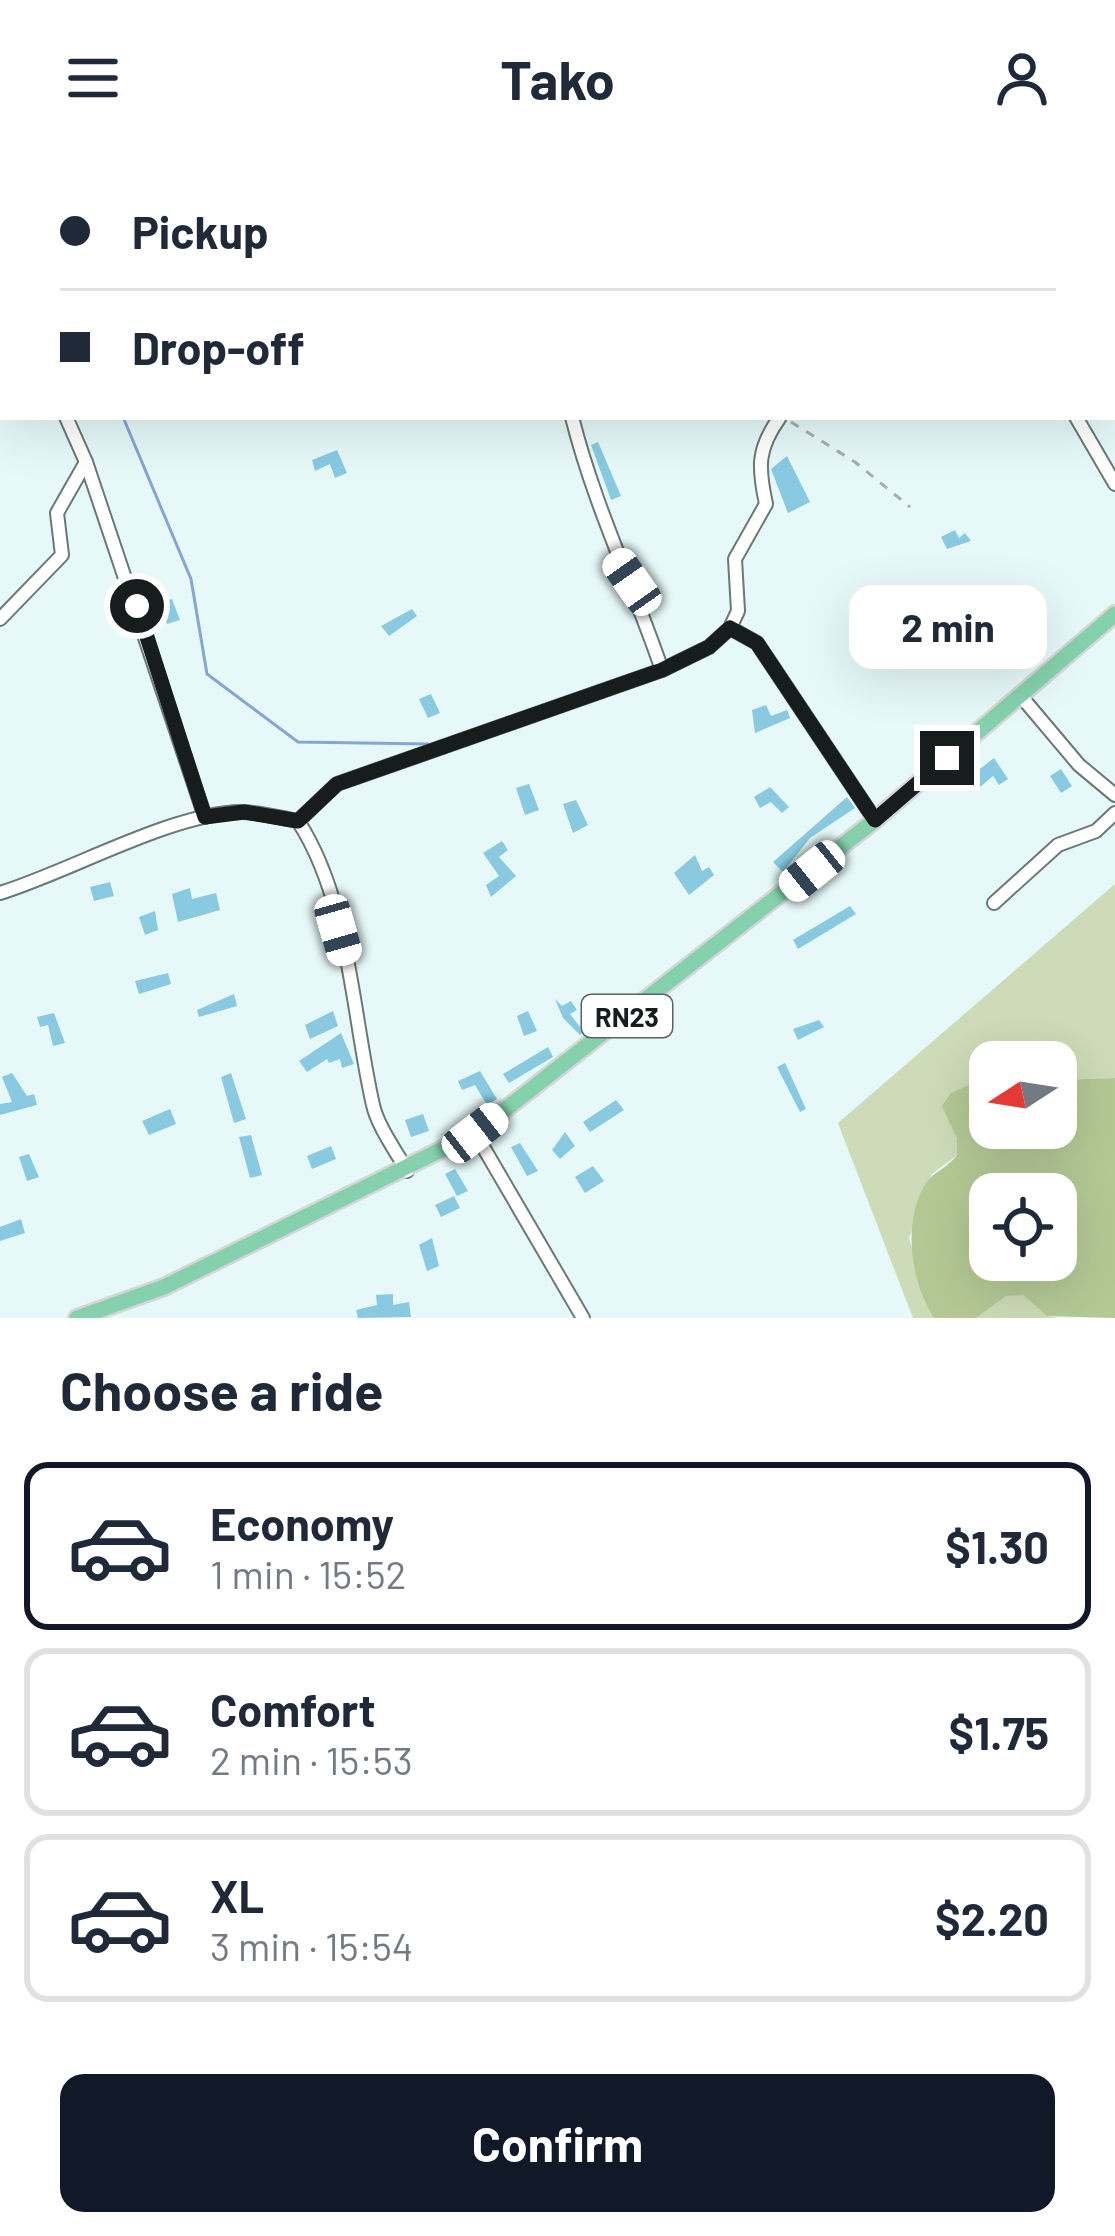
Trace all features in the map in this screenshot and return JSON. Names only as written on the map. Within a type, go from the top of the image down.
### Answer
[{"type":"main road","name":"RN23","points":[[77,1318],[164,1287],[475,1133],[875,820],[1115,614]]},
{"type":"street","points":[[67,420],[86,462],[205,817]]},
{"type":"street","points":[[573,420],[616,557],[632,582],[662,670]]},
{"type":"street","points":[[298,821],[337,784],[662,670],[709,647],[730,628],[738,611],[735,559],[766,504],[758,467],[762,442],[779,420]]},
{"type":"street","points":[[1078,420],[1115,484]]},
{"type":"street","points":[[0,619],[62,555],[57,512],[86,462]]},
{"type":"street","points":[[730,628],[757,643],[875,820]]},
{"type":"street","points":[[1020,695],[1079,765],[1115,795]]},
{"type":"street","points":[[0,893],[205,817],[244,812],[298,821],[315,848],[349,971],[374,1108],[406,1171]]},
{"type":"street","points":[[994,903],[1040,859],[1096,831],[1115,813]]},
{"type":"street","points":[[475,1133],[583,1318]]},
{"type":"path","points":[[786,420],[855,462],[910,507]]},
{"type":"green space","points":[[1115,884],[1115,1078],[1077,1079],[1077,1041],[969,1041],[969,1086],[943,1106],[957,1139],[957,1155],[932,1174],[909,1238],[934,1318],[913,1318],[838,1123]]},
{"type":"green space","points":[[1115,1078],[1115,1318],[1047,1316],[1023,1295],[1006,1296],[976,1318],[934,1318],[915,1271],[912,1236],[923,1188],[957,1155],[957,1139],[942,1106],[951,1093],[969,1085],[969,1149],[1077,1149],[1077,1079]]},
{"type":"green space","points":[[1006,1295],[1023,1295],[1047,1316],[1059,1318],[976,1318]]},
{"type":"building","points":[[598,442],[621,496],[611,500],[591,445]]},
{"type":"building","points":[[337,450],[347,473],[335,478],[330,464],[315,471],[312,460]]},
{"type":"building","points":[[787,456],[810,502],[788,513],[771,469]]},
{"type":"building","points":[[955,530],[959,538],[965,533],[971,541],[947,549],[941,537]]},
{"type":"building","points":[[172,599],[180,620],[167,624],[164,614],[154,616],[152,602]]},
{"type":"building","points":[[412,609],[417,616],[389,636],[381,626]]},
{"type":"building","points":[[431,694],[440,713],[428,718],[419,699]]},
{"type":"building","points":[[766,705],[771,716],[787,710],[790,718],[755,733],[752,710]]},
{"type":"building","points":[[994,758],[1008,779],[999,785],[993,776],[980,787],[971,776]]},
{"type":"building","points":[[1061,769],[1072,786],[1061,793],[1050,776]]},
{"type":"building","points":[[529,784],[539,810],[525,815],[516,788]]},
{"type":"building","points":[[770,787],[789,807],[782,813],[771,802],[760,808],[754,797]]},
{"type":"building","points":[[847,797],[855,808],[810,838],[783,872],[773,862]]},
{"type":"building","points":[[576,800],[588,825],[573,833],[563,804]]},
{"type":"building","points":[[502,841],[508,850],[499,857],[516,876],[491,897],[486,885],[499,876],[483,853]]},
{"type":"building","points":[[695,855],[702,871],[709,867],[714,875],[689,895],[674,873]]},
{"type":"building","points":[[110,882],[114,896],[94,901],[90,887]]},
{"type":"building","points":[[190,888],[192,899],[216,893],[220,910],[178,922],[172,894]]},
{"type":"building","points":[[850,906],[856,914],[798,949],[793,940]]},
{"type":"building","points":[[155,911],[158,930],[145,935],[139,917]]},
{"type":"building","points":[[168,973],[171,984],[139,994],[135,981]]},
{"type":"building","points":[[234,994],[237,1006],[199,1017],[197,1010]]},
{"type":"building","points":[[555,999],[562,1006],[571,1001],[577,1010],[570,1014],[584,1032],[580,1035],[563,1018]]},
{"type":"building","points":[[333,1011],[338,1026],[310,1039],[305,1025]]},
{"type":"building","points":[[528,1011],[537,1031],[524,1036],[517,1016]]},
{"type":"building","points":[[54,1013],[65,1043],[53,1046],[48,1025],[40,1027],[37,1017]]},
{"type":"building","points":[[819,1020],[824,1027],[798,1040],[793,1029]]},
{"type":"building","points":[[341,1033],[354,1064],[342,1068],[340,1059],[329,1063],[327,1059],[307,1072],[299,1061]]},
{"type":"building","points":[[548,1047],[553,1057],[509,1083],[503,1074]]},
{"type":"building","points":[[785,1063],[806,1109],[800,1112],[777,1067]]},
{"type":"building","points":[[480,1071],[497,1099],[487,1105],[475,1085],[462,1090],[458,1081]]},
{"type":"building","points":[[12,1073],[27,1096],[34,1094],[37,1105],[0,1115],[0,1104],[12,1102],[2,1077]]},
{"type":"building","points":[[231,1073],[246,1119],[234,1123],[221,1077]]},
{"type":"building","points":[[616,1100],[624,1110],[590,1132],[583,1122]]},
{"type":"building","points":[[170,1109],[176,1124],[149,1135],[142,1121]]},
{"type":"building","points":[[423,1114],[429,1131],[411,1137],[405,1120]]},
{"type":"building","points":[[565,1132],[575,1146],[560,1159],[552,1150]]},
{"type":"building","points":[[251,1135],[262,1175],[250,1178],[239,1137]]},
{"type":"building","points":[[520,1143],[538,1171],[527,1176],[511,1147]]},
{"type":"building","points":[[331,1146],[336,1159],[312,1169],[307,1156]]},
{"type":"building","points":[[29,1154],[39,1177],[27,1181],[19,1157]]},
{"type":"building","points":[[593,1166],[604,1181],[585,1193],[575,1177]]},
{"type":"building","points":[[455,1169],[468,1191],[457,1196],[445,1174]]},
{"type":"building","points":[[454,1196],[460,1208],[441,1217],[435,1205]]},
{"type":"building","points":[[21,1219],[25,1233],[0,1241],[0,1227]]},
{"type":"building","points":[[432,1238],[439,1266],[427,1271],[419,1245]]},
{"type":"building","points":[[393,1294],[393,1305],[409,1302],[411,1317],[358,1318],[356,1310],[377,1305],[376,1295]]},
{"type":"waterway","points":[[124,420],[191,579],[207,674],[298,742],[428,744]]},
{"type":"route","points":[[137,606],[205,817],[244,812],[298,821],[337,784],[612,690],[709,647],[730,628],[757,643],[875,820],[947,758]]}]
